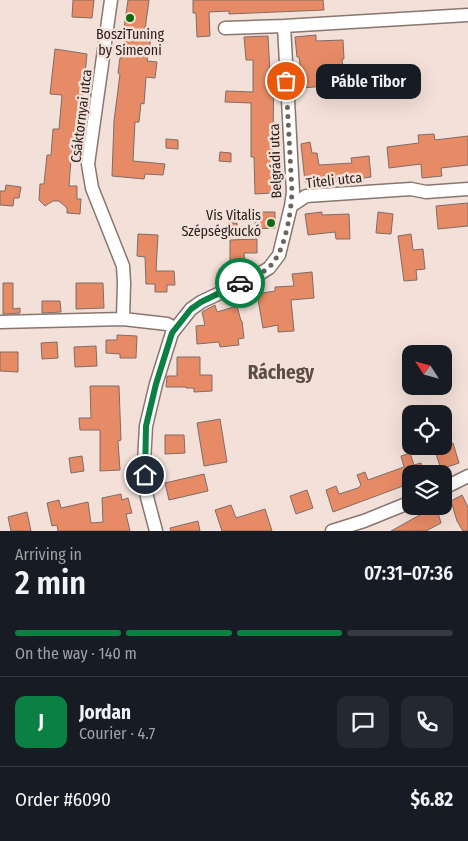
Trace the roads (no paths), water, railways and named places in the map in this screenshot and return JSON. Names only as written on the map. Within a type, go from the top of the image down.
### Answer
[{"type":"street","name":"Csáktornyai utca","points":[[111,0],[88,164],[92,188],[123,266],[123,319]]},
{"type":"street","points":[[225,28],[468,16]]},
{"type":"street","name":"Belgrádi utca","points":[[284,26],[292,192],[291,206]]},
{"type":"street","name":"Titeli utca","points":[[291,206],[306,196],[411,189],[426,192],[468,189]]},
{"type":"street","points":[[156,531],[146,487],[144,462],[146,426],[156,384],[172,333],[191,309],[201,302],[256,276],[268,268],[280,255],[291,206]]},
{"type":"street","points":[[0,322],[123,319],[167,324],[175,328]]},
{"type":"street","points":[[452,484],[468,476]]},
{"type":"street","points":[[332,531],[402,505]]},
{"type":"place","name":"BosziTuning by Simeoni","points":[[130,18]]},
{"type":"place","name":"Páble Tibor","points":[[286,81]]},
{"type":"place","name":"Vis Vitalis Szépségkuckó","points":[[271,223]]},
{"type":"district","name":"Ráchegy","points":[[281,372]]}]
